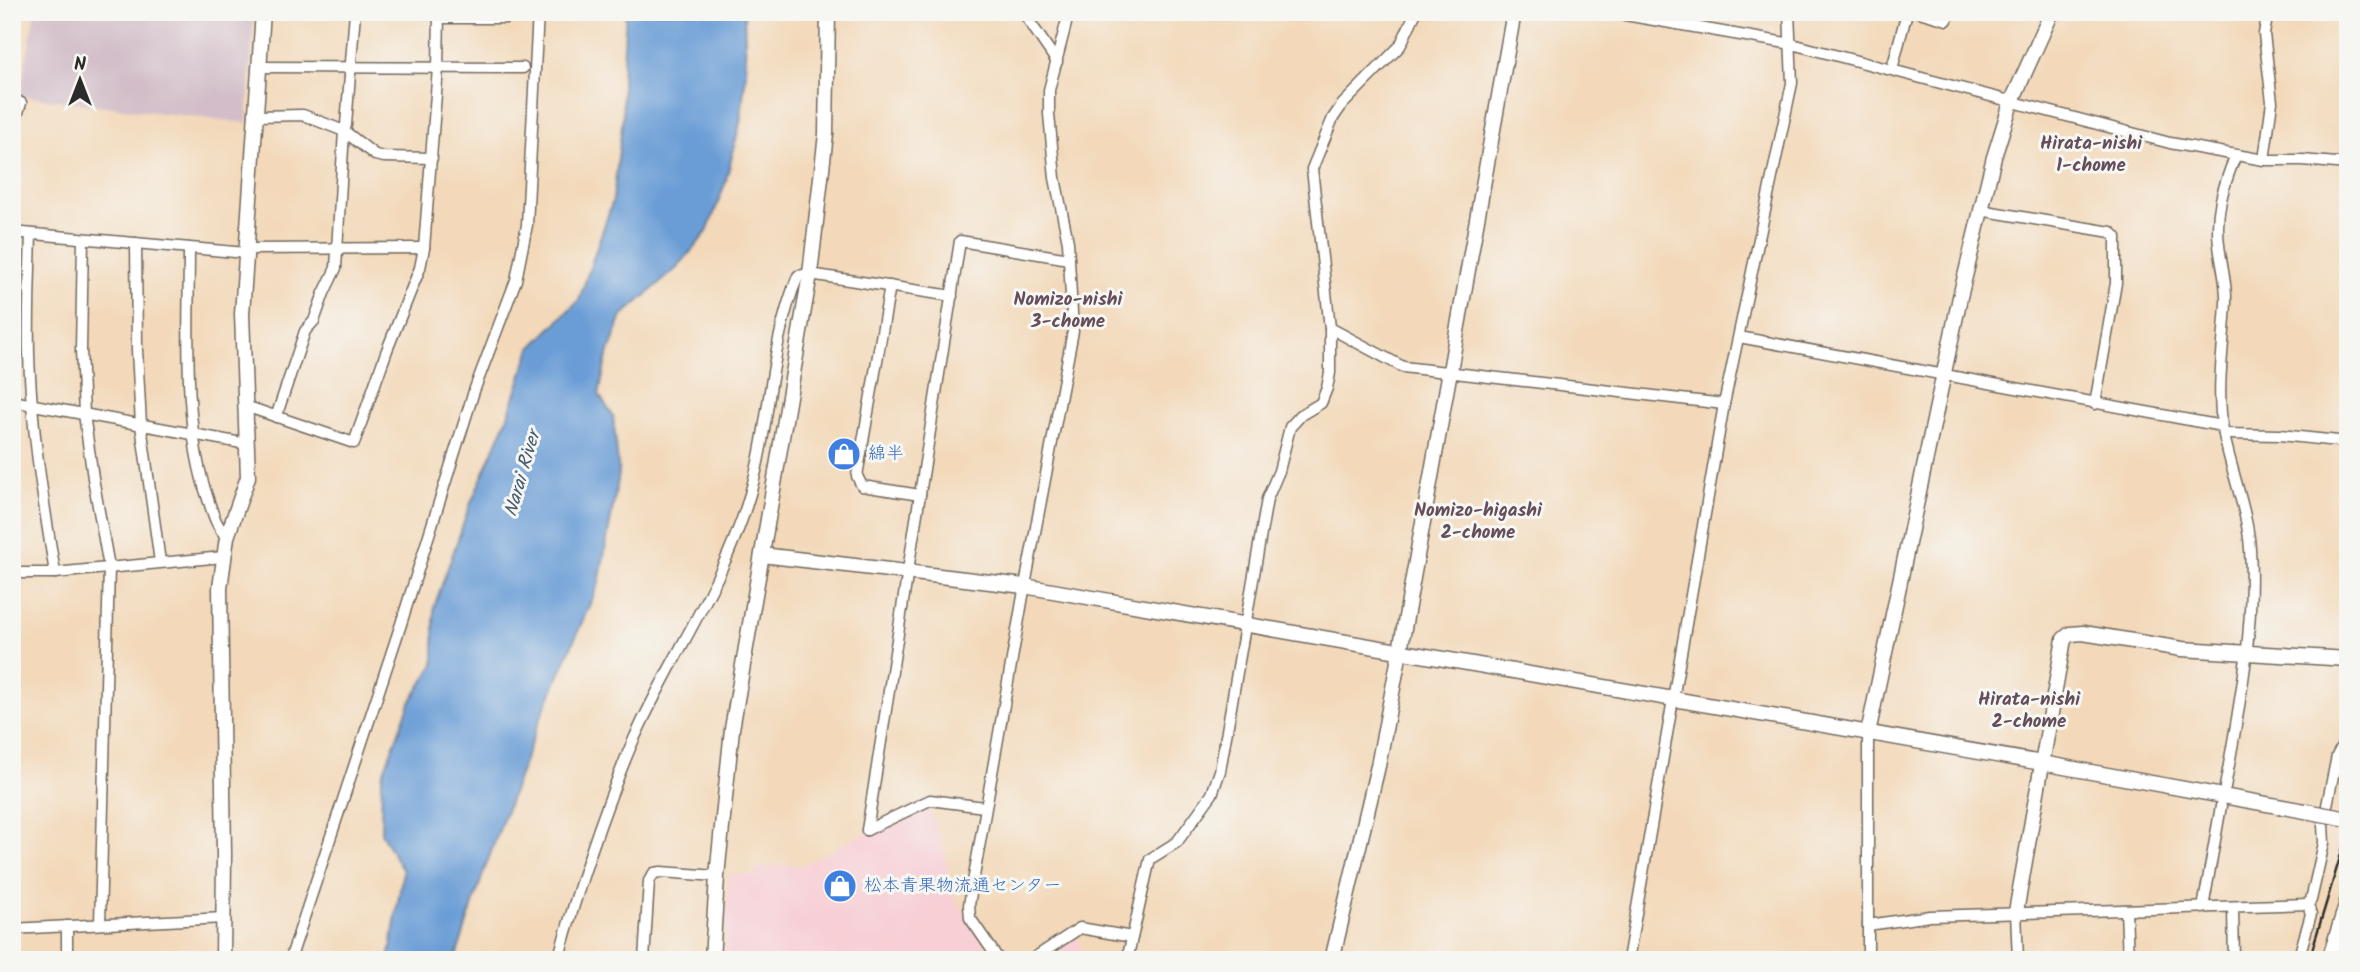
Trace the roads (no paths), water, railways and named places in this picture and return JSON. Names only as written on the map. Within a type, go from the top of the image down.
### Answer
[{"type":"street","points":[[223,960],[220,588],[226,537],[246,487],[242,314],[263,12]]},
{"type":"street","points":[[276,417],[305,331],[314,321],[336,268],[344,131],[355,12]]},
{"type":"street","points":[[245,406],[354,443],[420,268],[424,248],[438,68],[439,15],[507,18],[507,12]]},
{"type":"street","points":[[290,960],[401,624],[474,391],[516,280],[527,225],[538,12]]},
{"type":"street","points":[[712,960],[717,876],[732,729],[810,274],[826,134],[828,12]]},
{"type":"street","points":[[1023,12],[1057,62]]},
{"type":"street","points":[[999,960],[970,918],[969,905],[1024,586],[1073,331],[1068,242],[1055,178],[1049,114],[1049,90],[1069,12]]},
{"type":"street","points":[[1127,960],[1150,859],[1177,842],[1212,794],[1220,771],[1267,499],[1279,471],[1290,427],[1301,415],[1321,404],[1328,388],[1330,328],[1312,169],[1342,105],[1400,46],[1416,12]]},
{"type":"street","points":[[1332,960],[1378,766],[1400,653],[1514,12]]},
{"type":"street","points":[[1608,12],[1792,44],[2169,144],[2235,157],[2348,164]]},
{"type":"street","points":[[1628,960],[1724,404],[1792,83],[1789,12]]},
{"type":"street","points":[[1892,69],[1907,12]]},
{"type":"street","points":[[1919,12],[1947,20],[1949,12]]},
{"type":"street","points":[[1868,960],[1868,733],[1980,210],[2011,103],[2052,12]]},
{"type":"street","points":[[2264,160],[2272,102],[2264,34],[2268,12]]},
{"type":"street","points":[[260,67],[523,68]]},
{"type":"street","points":[[12,98],[21,103],[12,131]]},
{"type":"street","points":[[256,116],[303,115],[344,131],[375,155],[384,158],[432,158]]},
{"type":"street","points":[[2225,787],[2248,652],[2250,547],[2223,430],[2220,383],[2227,302],[2225,270],[2219,244],[2220,195],[2235,157]]},
{"type":"street","points":[[1980,210],[2110,232],[2116,237],[2116,283],[2095,404]]},
{"type":"street","points":[[12,232],[246,251],[424,248]]},
{"type":"street","points":[[31,234],[29,353],[32,405],[55,573]]},
{"type":"street","points":[[83,239],[81,350],[85,414],[109,567],[100,924]]},
{"type":"street","points":[[984,807],[930,800],[867,830],[960,241],[1069,259]]},
{"type":"street","points":[[136,243],[136,350],[141,425],[160,562]]},
{"type":"street","points":[[189,248],[192,434],[199,473],[218,528],[226,537]]},
{"type":"street","points":[[558,960],[580,884],[630,748],[727,557],[746,506],[783,323],[798,276],[810,274],[952,296]]},
{"type":"street","points":[[890,286],[856,475],[862,486],[920,495]]},
{"type":"street","points":[[1330,328],[1403,367],[1724,404]]},
{"type":"street","points":[[1740,337],[2223,430],[2348,442]]},
{"type":"street","points":[[12,401],[247,444]]},
{"type":"street","points":[[762,555],[1024,586],[2042,763],[2348,819]]},
{"type":"street","points":[[12,573],[55,573],[223,557]]},
{"type":"street","points":[[2018,960],[2016,912],[2064,639],[2070,634],[2083,633],[2182,649],[2348,659]]},
{"type":"street","points":[[2298,960],[2311,914],[2308,904],[2324,843],[2323,825],[2337,756],[2348,735]]},
{"type":"street","points":[[2203,908],[2221,806]]},
{"type":"street","points":[[644,960],[649,881],[654,873],[717,876]]},
{"type":"street","points":[[1868,925],[1930,916],[2308,904]]},
{"type":"street","points":[[2233,908],[2234,960]]},
{"type":"street","points":[[2329,960],[2346,908]]},
{"type":"street","points":[[2126,910],[2128,960]]},
{"type":"street","points":[[12,929],[224,918]]},
{"type":"street","points":[[67,926],[67,960]]},
{"type":"street","points":[[1031,960],[1080,928],[1132,937]]},
{"type":"water","name":"Narai River","points":[[626,12],[744,12],[746,72],[740,123],[725,184],[707,232],[677,268],[622,316],[606,360],[599,395],[613,416],[619,474],[599,583],[539,721],[484,871],[455,960],[389,960],[403,871],[381,833],[382,776],[410,703],[434,664],[434,607],[470,505],[507,419],[531,348],[579,300],[613,200],[623,117]]},
{"type":"railway","points":[[2309,960],[2348,831]]},
{"type":"place","name":"綿半","points":[[844,454]]},
{"type":"place","name":"松本青果物流通センター","points":[[840,886]]},
{"type":"district","name":"Hirata-nishi 1-chome","points":[[2091,155]]},
{"type":"district","name":"Nomizo-nishi 3-chome","points":[[1068,311]]},
{"type":"district","name":"Nomizo-higashi 2-chome","points":[[1478,522]]},
{"type":"district","name":"Hirata-nishi 2-chome","points":[[2029,711]]}]
